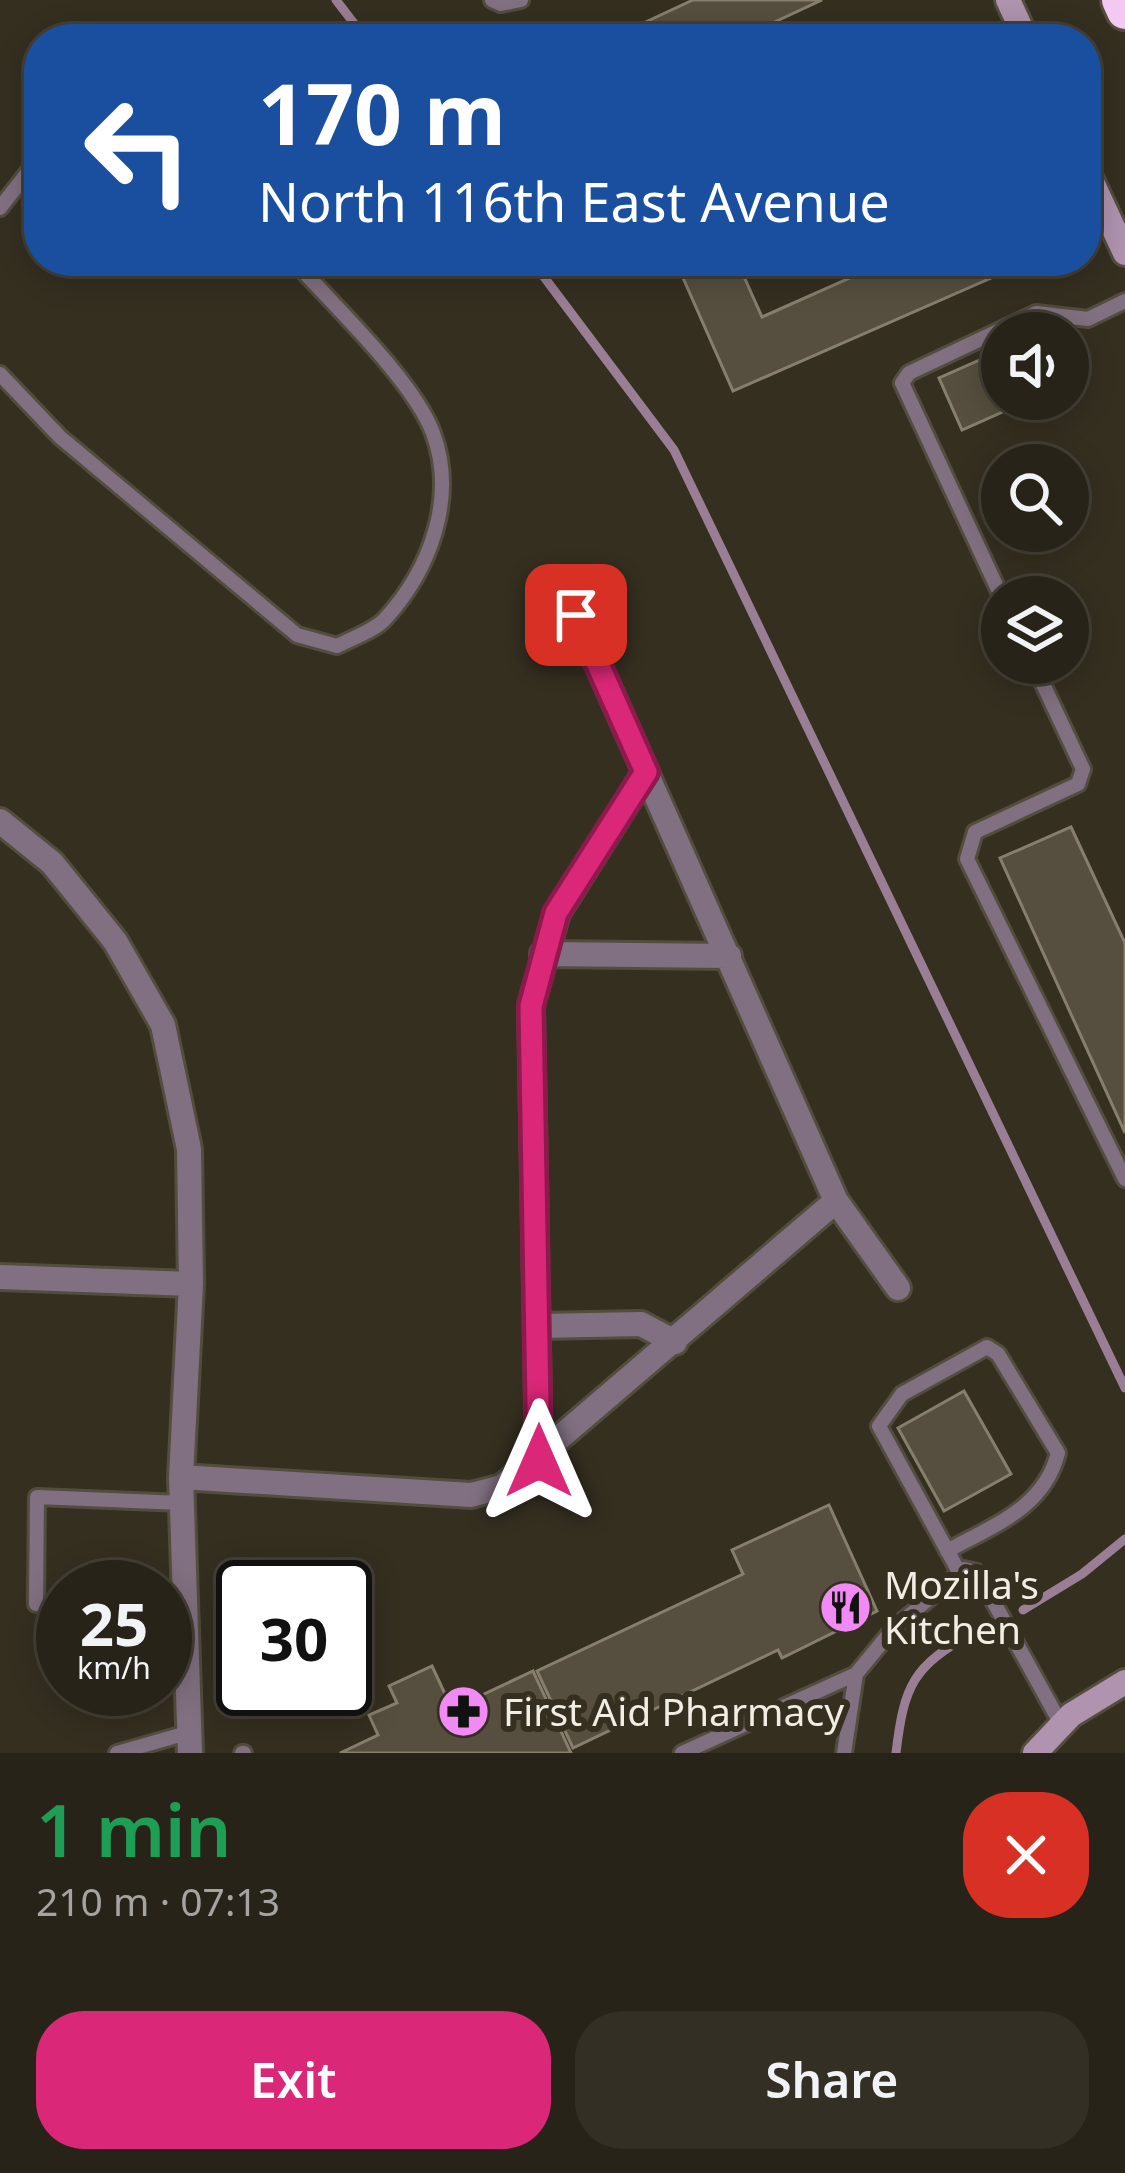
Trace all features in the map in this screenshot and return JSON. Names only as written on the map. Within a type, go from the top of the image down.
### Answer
[{"type":"highway","points":[[1120,0],[1125,11]]},
{"type":"street","points":[[1101,201],[1125,253]]},
{"type":"street","points":[[576,615],[836,1201],[898,1288]]},
{"type":"street","points":[[539,1461],[531,1006],[556,913],[646,772]]},
{"type":"street","points":[[0,821],[52,863],[115,941],[163,1025],[189,1149],[191,1283],[181,1477],[189,1743]]},
{"type":"street","points":[[543,955],[730,956]]},
{"type":"street","points":[[181,1477],[471,1496],[502,1487],[539,1461],[836,1201]]},
{"type":"street","points":[[0,1276],[191,1283]]},
{"type":"street","points":[[539,1327],[641,1324],[675,1342]]},
{"type":"street","points":[[1035,1753],[1061,1724],[1125,1682]]},
{"type":"lane","points":[[492,0],[521,0]]},
{"type":"lane","points":[[0,208],[5,190]]},
{"type":"lane","points":[[0,374],[60,437],[297,635],[337,646],[382,622],[424,563],[443,506],[433,432],[386,364],[307,276]]},
{"type":"lane","points":[[992,576],[902,383],[909,373],[1036,313],[1088,319],[1125,301]]},
{"type":"lane","points":[[1043,684],[1083,769],[1078,784],[975,832],[967,859],[1125,1179]]},
{"type":"lane","points":[[947,1551],[1036,1501],[1053,1474],[1058,1453],[998,1354],[987,1348],[902,1394],[879,1426],[958,1572]]},
{"type":"lane","points":[[36,1560],[37,1497],[182,1503]]},
{"type":"lane","points":[[682,1753],[856,1674],[893,1629],[958,1572],[977,1573],[1061,1724]]},
{"type":"lane","points":[[844,1753],[856,1674]]},
{"type":"lane","points":[[117,1753],[189,1743]]},
{"type":"building","points":[[693,0],[822,0],[770,24],[641,24]]},
{"type":"building","points":[[682,276],[744,276],[762,317],[854,276],[990,276],[991,278],[733,391]]},
{"type":"building","points":[[981,359],[985,420],[962,430],[939,378]]},
{"type":"building","points":[[1071,827],[1125,943],[1125,1133],[1000,858]]},
{"type":"building","points":[[964,1391],[1011,1474],[944,1511],[898,1428]]},
{"type":"building","points":[[829,1505],[877,1611],[782,1658],[778,1650],[573,1748],[537,1671],[743,1574],[732,1550]]},
{"type":"building","name":"First Aid Pharmacy","points":[[432,1666],[452,1709],[533,1671],[571,1753],[340,1753],[378,1735],[369,1716],[397,1703],[389,1686]]},
{"type":"waterway","points":[[336,0],[354,24]]},
{"type":"waterway","points":[[543,276],[674,450],[1125,1388]]},
{"type":"waterway","points":[[1023,1610],[1082,1574],[1125,1539]]},
{"type":"waterway","points":[[896,1753],[903,1710],[915,1680],[937,1656],[973,1633]]},
{"type":"place","name":"Mozilla's Kitchen","points":[[845,1607]]},
{"type":"place","name":"First Aid Pharmacy","points":[[464,1712]]},
{"type":"route","points":[[539,1461],[531,1006],[556,913],[646,772],[576,615]]}]
